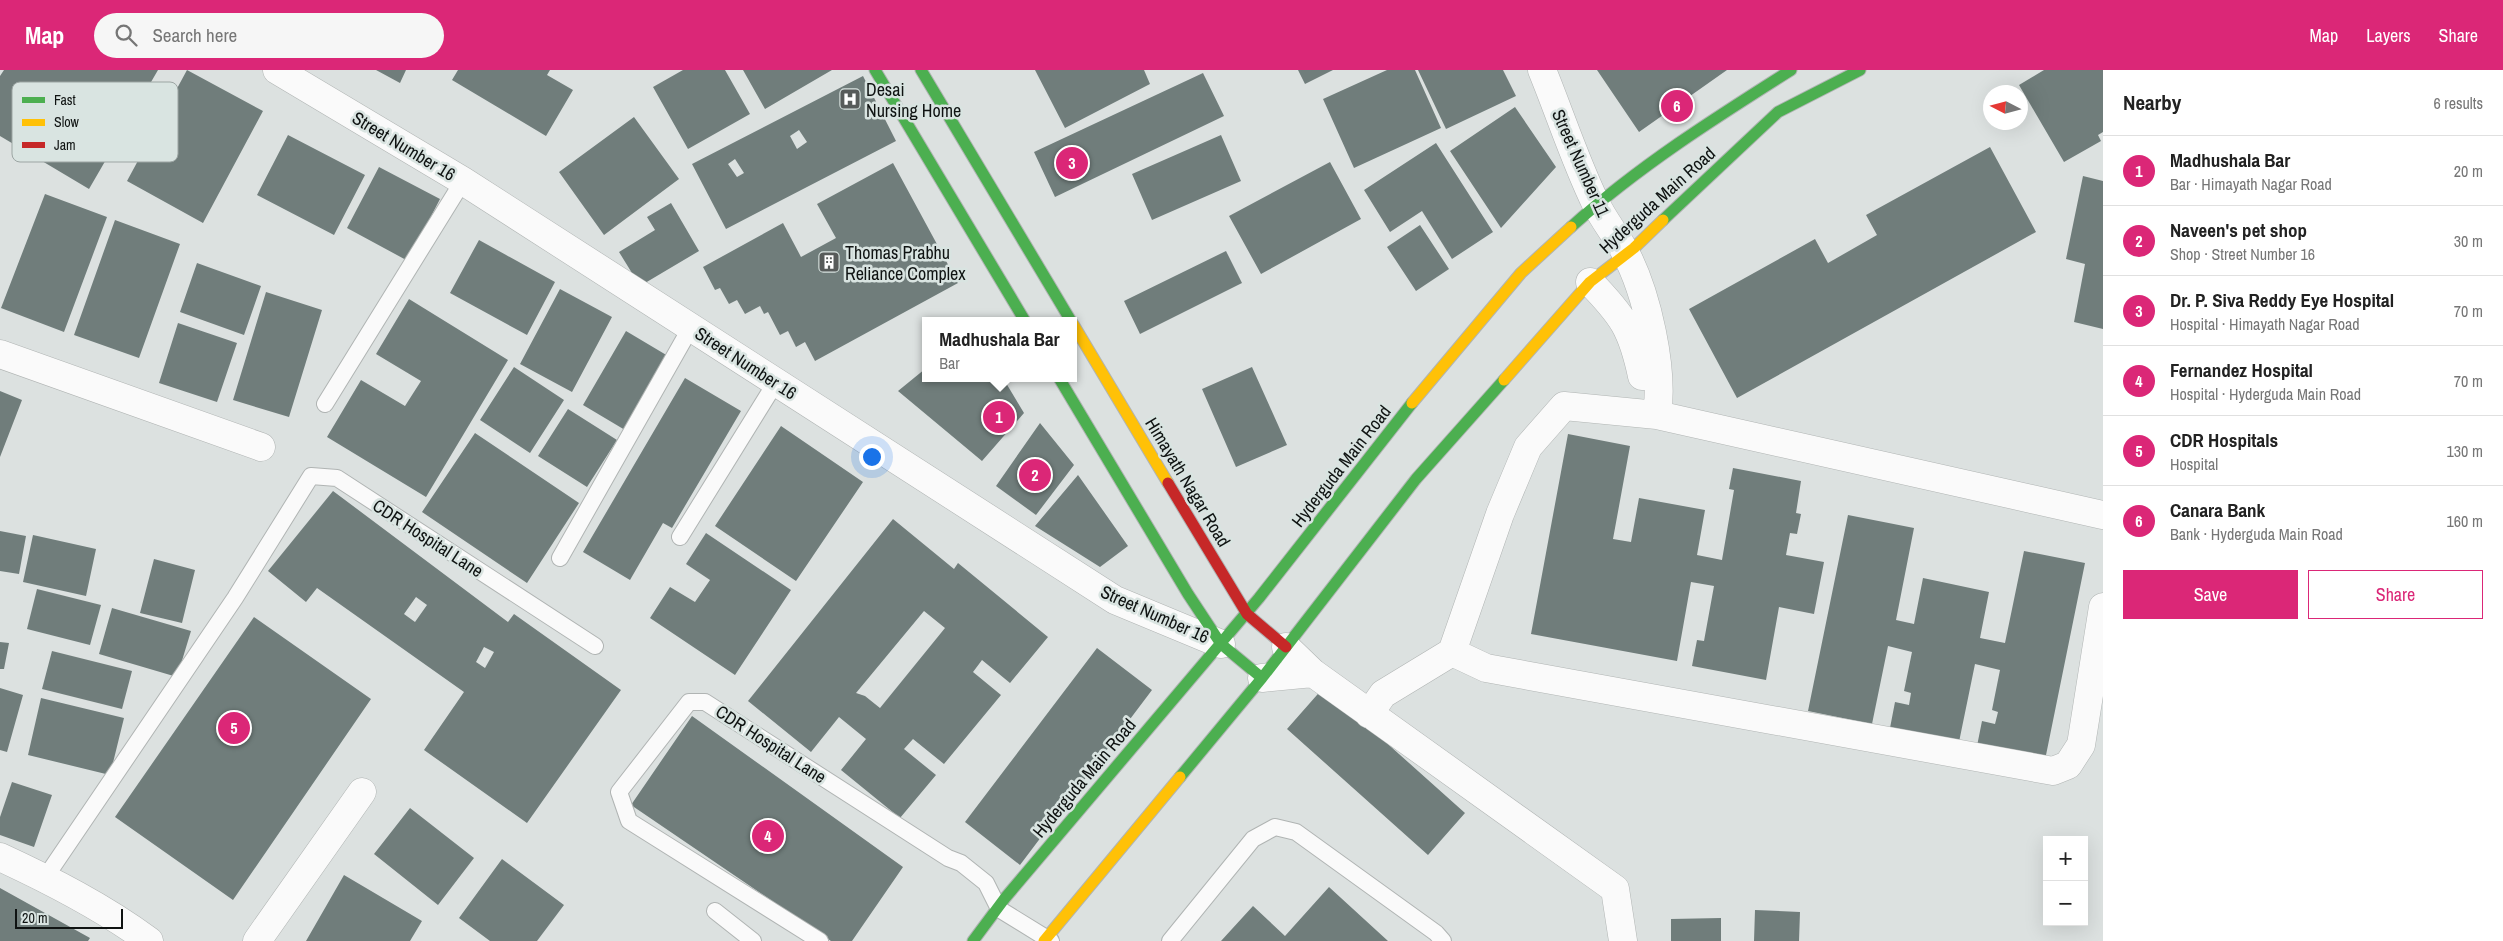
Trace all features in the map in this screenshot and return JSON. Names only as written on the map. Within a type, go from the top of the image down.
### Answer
[{"type":"main road","points":[[876,70],[1022,317]]},
{"type":"main road","name":"Hyderguda Main Road","points":[[973,941],[999,909],[1005,898],[1246,614],[1379,443],[1521,273],[1596,205],[1688,136],[1791,70]]},
{"type":"main road","name":"Hyderguda Main Road","points":[[1047,940],[1262,678],[1416,479],[1590,282],[1626,254],[1778,112],[1860,70]]},
{"type":"main road","name":"Himayath Nagar Road","points":[[925,71],[1069,317]]},
{"type":"main road","name":"Himayath Nagar Road","points":[[1077,330],[1246,614],[1286,647]]},
{"type":"main road","points":[[1061,382],[1188,594],[1221,644],[1262,678]]},
{"type":"street","name":"Street Number 16","points":[[277,70],[463,181],[1115,600],[1221,644]]},
{"type":"street","name":"Street Number 11","points":[[1542,70],[1596,205],[1626,254],[1648,314],[1659,402],[1649,413]]},
{"type":"street","points":[[1590,282],[1622,317],[1634,341],[1644,381],[1649,413]]},
{"type":"street","points":[[0,354],[261,447]]},
{"type":"street","points":[[1369,714],[1383,694],[1452,652],[1500,514],[1528,447],[1564,406],[1649,413],[2103,515]]},
{"type":"street","points":[[1452,652],[1486,668],[2053,771],[2068,765],[2081,745],[2103,607]]},
{"type":"street","points":[[1286,647],[1313,673],[1614,889],[1623,941]]},
{"type":"street","points":[[1262,678],[1313,673]]},
{"type":"street","points":[[257,941],[362,792]]},
{"type":"street","points":[[0,857],[45,878],[121,932],[149,941]]},
{"type":"lane","points":[[325,404],[463,181]]},
{"type":"lane","points":[[560,558],[690,327]]},
{"type":"lane","points":[[680,537],[776,382]]},
{"type":"lane","name":"CDR Hospital Lane","points":[[45,878],[235,598],[311,476],[337,478],[595,646]]},
{"type":"lane","name":"CDR Hospital Lane","points":[[820,941],[629,821],[619,792],[689,702],[705,702],[948,858],[962,863],[986,883],[999,909]]},
{"type":"lane","points":[[1170,941],[1253,839],[1275,827],[1296,832],[1436,933],[1443,941]]},
{"type":"lane","points":[[999,909],[1047,940]]},
{"type":"lane","points":[[715,912],[753,941]]},
{"type":"building","points":[[4,70],[158,70],[151,82],[12,82],[12,143],[0,136],[0,76]]},
{"type":"building","points":[[187,70],[263,111],[203,223],[127,181],[137,162],[178,162],[178,87]]},
{"type":"building","points":[[376,70],[406,70],[400,83]]},
{"type":"building","points":[[458,70],[550,70],[547,75],[573,90],[546,136],[452,80]]},
{"type":"building","points":[[683,70],[725,70],[750,114],[688,149],[653,87]]},
{"type":"building","points":[[743,70],[832,70],[765,109]]},
{"type":"building","points":[[1035,70],[1144,70],[1150,84],[1065,128]]},
{"type":"building","points":[[1298,70],[1333,70],[1305,84]]},
{"type":"building","points":[[1387,70],[1415,70],[1441,128],[1354,168],[1323,99]]},
{"type":"building","points":[[1418,70],[1503,70],[1516,96],[1446,129]]},
{"type":"building","points":[[1597,70],[1727,70],[1639,132]]},
{"type":"building","points":[[2044,70],[2103,70],[2103,132],[2098,135],[2101,141],[2064,162],[2028,100],[2028,85],[2019,85]]},
{"type":"building","points":[[1203,73],[1224,116],[1055,197],[1034,152]]},
{"type":"building","points":[[863,76],[896,141],[726,229],[692,164]],"holes":[[[799,130],[807,142],[797,149],[790,136]],[[735,159],[744,173],[737,177],[728,164]]]},
{"type":"building","points":[[1515,107],[1556,167],[1501,228],[1450,151]]},
{"type":"building","points":[[634,117],[679,179],[604,235],[559,172]]},
{"type":"building","points":[[288,135],[365,175],[334,235],[257,195]]},
{"type":"building","points":[[1221,135],[1241,181],[1152,220],[1132,174]]},
{"type":"building","points":[[1436,143],[1493,232],[1452,259],[1422,211],[1390,232],[1364,190]]},
{"type":"building","points":[[1990,147],[2036,232],[1737,398],[1689,309],[1815,239],[1828,263],[1877,235],[1866,215]]},
{"type":"building","points":[[44,162],[105,162],[89,189]]},
{"type":"building","points":[[1330,162],[1361,219],[1261,274],[1229,216]]},
{"type":"building","name":"Thomas Prabhu Reliance Complex","points":[[893,163],[958,283],[815,361],[805,342],[796,347],[788,331],[780,335],[768,312],[764,314],[760,306],[745,314],[737,300],[729,304],[720,288],[715,290],[703,267],[783,223],[801,257],[836,238],[817,204]]},
{"type":"building","points":[[379,167],[440,199],[408,261],[347,228]]},
{"type":"building","points":[[2083,176],[2103,181],[2103,329],[2074,322],[2085,264],[2066,259]]},
{"type":"building","points":[[45,194],[107,217],[64,332],[1,308]]},
{"type":"building","points":[[671,203],[699,251],[640,286],[619,252],[655,230],[647,217]]},
{"type":"building","points":[[115,220],[180,244],[139,358],[74,335]]},
{"type":"building","points":[[1420,225],[1449,269],[1416,291],[1387,247]]},
{"type":"building","points":[[479,240],[555,282],[527,335],[450,293]]},
{"type":"building","points":[[1226,251],[1242,283],[1140,334],[1124,301]]},
{"type":"building","points":[[197,263],[261,286],[244,335],[180,312]]},
{"type":"building","points":[[560,289],[612,317],[572,392],[520,364]]},
{"type":"building","points":[[266,292],[322,310],[289,417],[233,400]]},
{"type":"building","points":[[409,299],[508,360],[426,497],[327,437],[361,380],[405,406],[421,381],[376,354]]},
{"type":"building","points":[[178,323],[237,343],[217,402],[159,383]]},
{"type":"building","points":[[626,331],[668,356],[625,430],[583,405]]},
{"type":"building","points":[[514,367],[564,400],[530,453],[480,420]]},
{"type":"building","points":[[1252,367],[1287,445],[1236,467],[1202,389]]},
{"type":"building","points":[[922,371],[922,382],[1005,382],[1024,413],[982,461],[898,391]]},
{"type":"building","points":[[685,378],[741,411],[672,528],[663,523],[630,580],[583,552]]},
{"type":"building","points":[[0,391],[22,400],[0,457]]},
{"type":"building","points":[[568,409],[617,440],[587,487],[538,456]]},
{"type":"building","points":[[1040,423],[1074,465],[1036,515],[996,486]]},
{"type":"building","points":[[781,426],[863,482],[796,581],[715,526]]},
{"type":"building","points":[[475,433],[579,503],[527,583],[422,512]]},
{"type":"building","points":[[1568,434],[1630,446],[1613,539],[1631,542],[1639,498],[1705,510],[1697,555],[1722,560],[1734,490],[1729,489],[1733,468],[1801,481],[1796,513],[1801,514],[1797,534],[1790,533],[1786,555],[1824,562],[1814,614],[1779,607],[1766,680],[1692,666],[1697,640],[1704,641],[1714,586],[1691,582],[1677,661],[1531,634]]},
{"type":"building","points":[[1078,475],[1128,546],[1100,567],[1035,526]]},
{"type":"building","points":[[333,491],[508,622],[514,614],[621,690],[527,823],[424,750],[464,692],[317,588],[306,602],[268,571]],"holes":[[[416,597],[427,605],[415,622],[404,614]],[[484,647],[494,652],[485,668],[476,662]]]},
{"type":"building","points":[[1848,515],[1914,528],[1896,620],[1914,624],[1923,578],[1989,592],[1980,638],[2005,643],[2024,551],[2085,563],[2045,760],[1977,746],[1982,721],[1995,724],[1998,712],[1992,710],[2000,670],[1975,664],[1959,742],[1890,728],[1895,702],[1909,705],[1911,693],[1904,691],[1912,652],[1888,646],[1872,724],[1808,711]]},
{"type":"building","points":[[893,519],[954,569],[958,563],[1048,637],[1010,683],[982,660],[973,672],[1001,695],[944,764],[913,739],[904,749],[936,775],[900,818],[841,770],[866,739],[839,717],[811,752],[748,701]],"holes":[[[924,611],[945,628],[880,708],[865,696],[856,693]]]},
{"type":"building","points":[[0,531],[26,536],[19,574],[0,571]]},
{"type":"building","points":[[706,533],[791,590],[735,675],[650,618],[670,587],[695,602],[710,580],[686,564]]},
{"type":"building","points":[[33,535],[96,549],[86,596],[23,582]]},
{"type":"building","points":[[154,559],[195,570],[182,623],[140,613]]},
{"type":"building","points":[[37,589],[101,605],[90,645],[27,629]]},
{"type":"building","points":[[112,608],[191,631],[177,677],[99,654]]},
{"type":"building","points":[[254,617],[371,699],[233,900],[115,817]]},
{"type":"building","points":[[0,642],[9,643],[4,669],[0,669]]},
{"type":"building","points":[[1097,648],[1152,690],[1020,865],[965,822]]},
{"type":"building","points":[[52,651],[132,671],[122,709],[42,689]]},
{"type":"building","points":[[1324,687],[1465,813],[1428,855],[1287,729]]},
{"type":"building","points":[[0,688],[23,695],[7,752],[0,750]]},
{"type":"building","points":[[41,698],[124,718],[110,775],[28,755]]},
{"type":"building","points":[[692,716],[903,867],[852,941],[831,941],[631,805]]},
{"type":"building","points":[[12,782],[52,795],[34,847],[0,835],[0,817]]},
{"type":"building","points":[[410,808],[474,858],[438,905],[374,854]]},
{"type":"building","points":[[502,859],[564,905],[537,941],[490,941],[459,918]]},
{"type":"building","points":[[344,875],[422,921],[410,941],[306,941]]},
{"type":"building","points":[[1329,887],[1388,941],[1221,941],[1253,906],[1285,936]]},
{"type":"building","points":[[0,888],[90,938],[88,941],[0,941]]},
{"type":"building","points":[[1755,910],[1800,912],[1799,941],[1754,941]]},
{"type":"building","points":[[1721,918],[1721,941],[1671,941],[1671,919]]},
{"type":"traffic: fast","points":[[875,70],[1023,317]]},
{"type":"traffic: fast","points":[[921,70],[1069,317]]},
{"type":"traffic: fast","points":[[1571,227],[1650,163],[1791,70]]},
{"type":"traffic: fast","points":[[1663,220],[1778,112],[1860,70]]},
{"type":"traffic: fast","points":[[1180,777],[1262,678],[1416,479],[1504,380]]},
{"type":"traffic: fast","points":[[1061,382],[1188,594],[1221,644],[1262,678]]},
{"type":"traffic: fast","points":[[973,941],[1005,898],[1259,598],[1412,403]]},
{"type":"traffic: slow","points":[[1504,380],[1590,282],[1634,248],[1663,220]]},
{"type":"traffic: slow","points":[[1412,403],[1521,273],[1571,227]]},
{"type":"traffic: slow","points":[[1077,331],[1168,483]]},
{"type":"traffic: slow","points":[[1044,941],[1180,777]]},
{"type":"traffic: jam","points":[[1168,483],[1247,614],[1286,647]]},
{"type":"place","name":"Desai Nursing Home","points":[[850,99]]},
{"type":"place","name":"Canara Bank","points":[[1677,106]]},
{"type":"place","name":"Dr. P. Siva Reddy Eye Hospital","points":[[1072,163]]},
{"type":"place","name":"Thomas Prabhu Reliance Complex","points":[[829,262]]},
{"type":"place","name":"Madhushala Bar","points":[[999,417]]},
{"type":"place","name":"Naveen's pet shop","points":[[1035,475]]},
{"type":"place","name":"CDR Hospitals","points":[[234,728]]},
{"type":"place","name":"Fernandez Hospital","points":[[768,836]]}]
